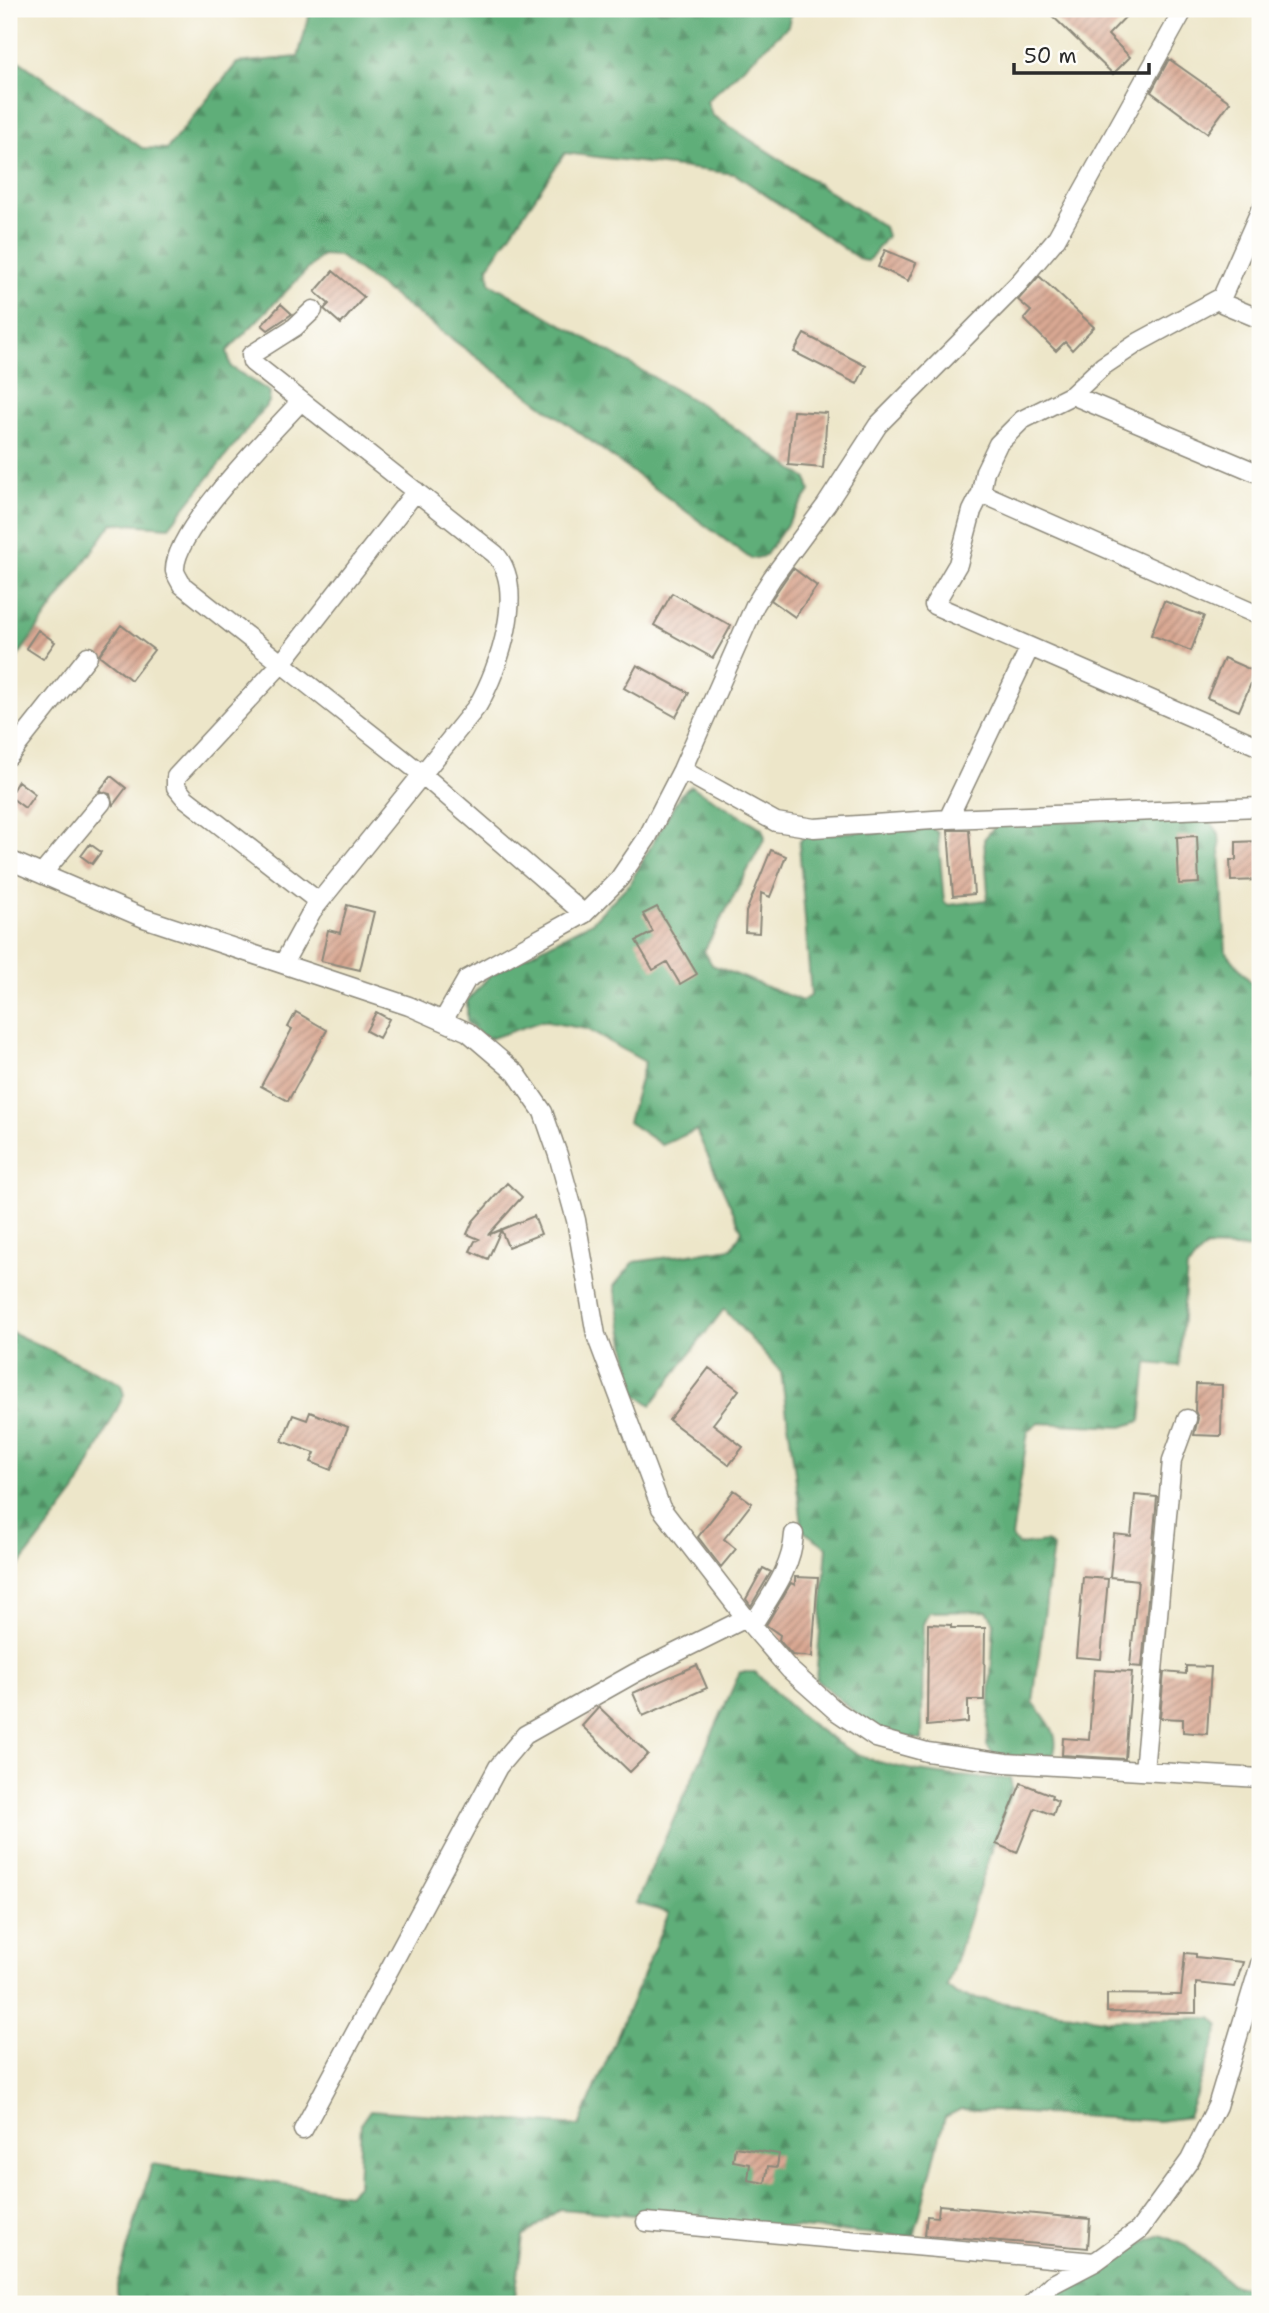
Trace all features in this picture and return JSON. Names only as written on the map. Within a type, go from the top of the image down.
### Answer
[{"type":"street","points":[[443,1021],[467,979],[584,914],[619,879],[640,848],[682,770],[755,605],[772,578],[826,505],[878,425],[1017,285],[1056,239],[1184,9]]},
{"type":"street","points":[[1260,211],[1222,297],[1139,342],[1103,366],[1072,395],[1022,421],[999,444],[985,471],[981,494],[972,511],[958,564],[934,605],[1029,649],[1260,747]]},
{"type":"street","points":[[1222,297],[1224,304],[1260,319]]},
{"type":"street","points":[[283,964],[319,902],[478,705],[492,681],[500,652],[510,581],[505,565],[495,554],[252,362],[251,355],[296,327],[313,310]]},
{"type":"street","points":[[1072,395],[1260,474]]},
{"type":"street","points":[[300,402],[248,459],[197,522],[178,557],[175,572],[182,585],[423,775],[584,914]]},
{"type":"street","points":[[319,902],[176,788],[176,777],[281,664],[416,491]]},
{"type":"street","points":[[981,494],[1260,616]]},
{"type":"street","points":[[948,819],[1029,649]]},
{"type":"street","points":[[9,756],[88,656]]},
{"type":"street","points":[[682,770],[776,822],[793,827],[1260,807]]},
{"type":"street","points":[[42,874],[102,802]]},
{"type":"street","points":[[9,860],[144,918],[409,1006],[468,1032],[516,1073],[543,1112],[576,1220],[596,1335],[661,1508],[749,1622],[790,1670],[836,1711],[876,1738],[927,1752],[1006,1763],[1260,1778]]},
{"type":"street","points":[[1144,1771],[1172,1460],[1187,1419]]},
{"type":"street","points":[[303,2130],[491,1779],[512,1746],[525,1735],[635,1673],[749,1622],[787,1568],[793,1553],[794,1534]]},
{"type":"street","points":[[1031,2304],[1051,2285],[1095,2262],[1139,2230],[1203,2137],[1217,2106],[1260,1964]]},
{"type":"street","points":[[646,2222],[1095,2262]]},
{"type":"green space","points":[[311,9],[792,9],[788,26],[707,101],[712,115],[884,227],[887,236],[868,261],[861,260],[735,174],[565,153],[488,267],[490,283],[705,407],[807,479],[810,491],[765,556],[751,559],[339,256],[322,255],[227,351],[231,367],[270,392],[269,402],[169,527],[112,523],[9,669],[9,54],[142,148],[167,149],[237,63],[298,57]]},
{"type":"green space","points":[[691,786],[763,829],[765,838],[704,951],[712,965],[802,1001],[811,995],[799,843],[805,835],[931,827],[938,833],[944,902],[949,905],[986,900],[988,893],[984,839],[997,824],[1197,817],[1211,822],[1219,833],[1226,952],[1260,993],[1260,1249],[1206,1247],[1187,1268],[1179,1366],[1147,1363],[1141,1421],[1122,1427],[1038,1423],[1028,1431],[1012,1537],[1018,1545],[1046,1542],[1053,1547],[1033,1702],[1055,1736],[1055,1751],[1051,1760],[995,1756],[987,1746],[994,1622],[987,1611],[929,1612],[923,1624],[922,1740],[889,1735],[866,1722],[816,1679],[827,1547],[803,1531],[781,1372],[724,1309],[651,1405],[635,1394],[614,1286],[634,1262],[732,1248],[742,1231],[696,1130],[662,1145],[628,1122],[645,1062],[586,1029],[542,1021],[486,1040],[467,1023],[467,1001],[491,974],[592,922],[630,883],[680,795]]},
{"type":"green space","points":[[9,1331],[121,1384],[124,1395],[75,1493],[9,1579]]},
{"type":"green space","points":[[740,1672],[755,1672],[809,1723],[862,1756],[926,1772],[1010,1778],[1012,1788],[947,1987],[957,1995],[1108,2020],[1212,2018],[1220,2026],[1188,2117],[1159,2121],[961,2109],[945,2117],[914,2237],[560,2209],[523,2237],[514,2304],[117,2304],[117,2285],[152,2164],[348,2194],[358,2184],[361,2123],[370,2110],[579,2126],[669,1913],[636,1903]]},
{"type":"green space","points":[[1161,2235],[1186,2246],[1231,2284],[1260,2291],[1260,2304],[1042,2304],[1099,2265]]},
{"type":"building","points":[[1045,9],[1133,9],[1108,35],[1130,57],[1113,74]]},
{"type":"building","points":[[1169,59],[1230,102],[1207,133],[1151,92]]},
{"type":"building","points":[[885,250],[916,263],[908,281],[878,267]]},
{"type":"building","points":[[333,271],[364,297],[341,324],[324,309],[329,304],[315,292]]},
{"type":"building","points":[[1039,276],[1094,327],[1072,350],[1065,342],[1056,351],[1024,319],[1031,311],[1018,300]]},
{"type":"building","points":[[281,304],[292,314],[268,330],[262,325]]},
{"type":"building","points":[[804,334],[866,366],[857,384],[794,352]]},
{"type":"building","points":[[793,411],[827,413],[823,468],[788,465]]},
{"type":"building","points":[[793,568],[817,586],[795,617],[771,600]]},
{"type":"building","points":[[672,593],[731,626],[713,658],[654,625]]},
{"type":"building","points":[[1164,601],[1204,616],[1191,651],[1151,635]]},
{"type":"building","points":[[121,625],[154,650],[131,680],[99,655]]},
{"type":"building","points":[[38,630],[55,642],[43,659],[26,648]]},
{"type":"building","points":[[1224,658],[1256,672],[1239,711],[1207,698]]},
{"type":"building","points":[[637,665],[689,693],[676,717],[624,688]]},
{"type":"building","points":[[111,776],[126,788],[113,805],[110,794],[99,791]]},
{"type":"building","points":[[18,781],[35,794],[25,808],[9,796]]},
{"type":"building","points":[[948,830],[969,830],[974,894],[953,896]]},
{"type":"building","points":[[1197,836],[1199,883],[1179,884],[1177,837]]},
{"type":"building","points":[[1260,841],[1260,880],[1231,881],[1230,860],[1236,860],[1236,842]]},
{"type":"building","points":[[90,844],[101,852],[92,864],[81,856]]},
{"type":"building","points":[[771,850],[786,856],[770,897],[761,893],[759,933],[745,932],[746,912]]},
{"type":"building","points":[[347,905],[374,912],[360,970],[321,961],[328,930],[340,933]]},
{"type":"building","points":[[657,907],[697,974],[680,984],[667,962],[653,970],[636,941],[653,932],[643,914]]},
{"type":"building","points":[[296,1012],[327,1030],[288,1101],[261,1086],[292,1029],[288,1027]]},
{"type":"building","points":[[376,1012],[389,1019],[379,1038],[366,1031]]},
{"type":"building","points":[[507,1183],[522,1197],[488,1235],[534,1216],[541,1234],[508,1247],[501,1230],[488,1259],[470,1251],[479,1239],[467,1234],[473,1221]]},
{"type":"building","points":[[709,1368],[739,1390],[713,1424],[743,1447],[729,1465],[669,1420]]},
{"type":"building","points":[[1196,1384],[1222,1385],[1221,1436],[1194,1435],[1198,1418],[1195,1411]]},
{"type":"building","points":[[310,1412],[348,1427],[331,1470],[311,1462],[315,1453],[282,1441],[293,1415],[307,1420]]},
{"type":"building","points":[[734,1490],[752,1503],[724,1539],[736,1549],[721,1567],[698,1537]]},
{"type":"building","points":[[1135,1495],[1157,1497],[1142,1667],[1130,1666],[1138,1580],[1110,1577],[1114,1534],[1131,1536]]},
{"type":"building","points":[[763,1568],[771,1572],[751,1606],[746,1599]]},
{"type":"building","points":[[795,1577],[818,1578],[812,1657],[792,1655],[779,1640],[780,1635],[766,1625],[791,1583],[795,1585]]},
{"type":"building","points":[[1083,1577],[1108,1579],[1101,1659],[1076,1657]]},
{"type":"building","points":[[928,1624],[951,1625],[951,1628],[985,1628],[984,1700],[968,1700],[968,1722],[927,1726]]},
{"type":"building","points":[[697,1665],[707,1688],[643,1716],[633,1693]]},
{"type":"building","points":[[1186,1666],[1211,1667],[1207,1734],[1183,1732],[1183,1719],[1160,1718],[1164,1672],[1186,1674]]},
{"type":"building","points":[[1094,1670],[1132,1672],[1125,1759],[1062,1755],[1063,1738],[1089,1740]]},
{"type":"building","points":[[599,1707],[648,1754],[630,1772],[582,1726]]},
{"type":"building","points":[[1021,1783],[1052,1795],[1051,1798],[1058,1801],[1053,1815],[1035,1808],[1017,1853],[996,1844]]},
{"type":"building","points":[[1185,1953],[1196,1954],[1196,1957],[1243,1962],[1235,1987],[1196,1983],[1196,2013],[1107,2012],[1107,1994],[1181,1995]]},
{"type":"building","points":[[735,2147],[779,2154],[777,2167],[768,2166],[765,2183],[748,2180],[750,2164],[733,2161]]},
{"type":"building","points":[[939,2205],[1090,2219],[1088,2248],[925,2235],[927,2216],[938,2217]]}]
